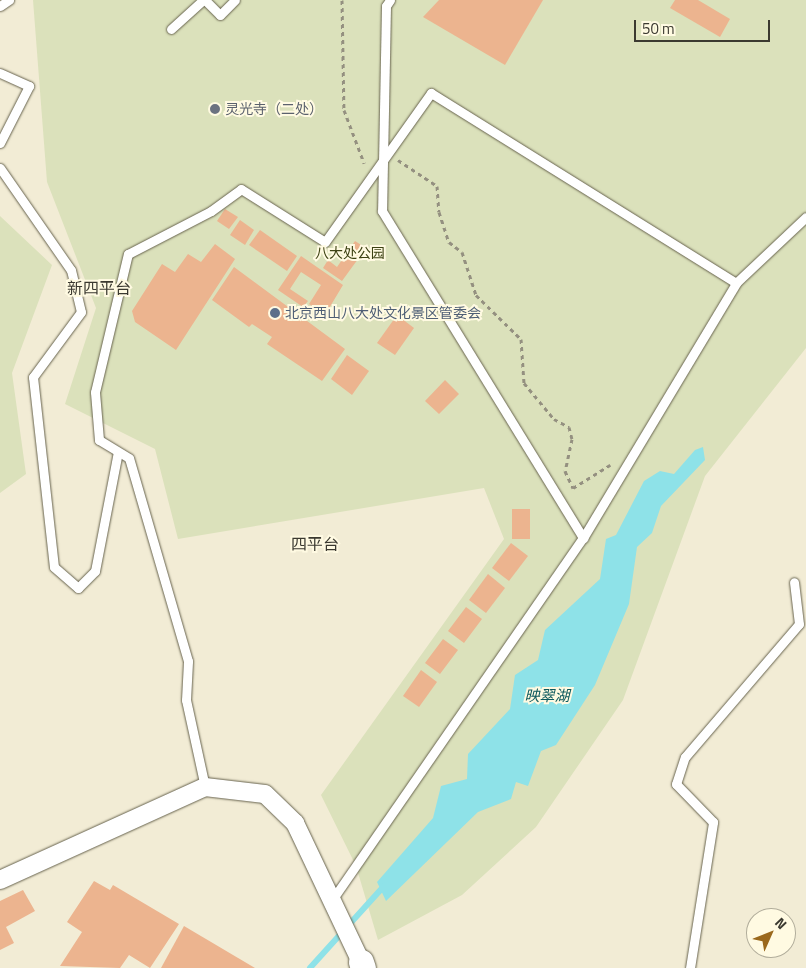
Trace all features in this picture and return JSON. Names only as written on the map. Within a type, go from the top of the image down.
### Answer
[{"type":"street","points":[[0,880],[205,787],[256,792],[279,804],[294,823],[362,965]]},
{"type":"lane","points":[[0,6],[9,0]]},
{"type":"lane","points":[[171,29],[204,0],[220,15],[235,0]]},
{"type":"lane","points":[[390,0],[386,6],[382,211],[583,538]]},
{"type":"lane","points":[[0,73],[29,86],[0,143]]},
{"type":"lane","points":[[205,787],[186,700],[188,661],[129,458],[99,440],[95,392],[128,254],[211,211],[241,189],[325,242],[431,93],[736,283]]},
{"type":"lane","points":[[0,168],[71,270],[81,312],[33,377],[54,567],[78,588],[95,570],[118,452]]},
{"type":"lane","points":[[332,901],[583,538],[736,283],[806,217]]},
{"type":"lane","points":[[690,968],[713,822],[676,784],[685,757],[799,624],[794,582]]},
{"type":"path","points":[[342,0],[344,110],[370,178]]},
{"type":"path","points":[[404,162],[437,186],[439,212],[449,242],[462,252],[476,294],[521,339],[524,383],[554,419],[569,426],[572,439],[565,471],[573,488],[588,482],[640,442]]},
{"type":"green space","name":"八大处公园","points":[[33,0],[806,0],[806,348],[705,476],[623,700],[536,827],[462,895],[378,940],[356,866],[321,795],[504,539],[484,488],[178,539],[155,449],[65,404],[96,308],[47,182]]},
{"type":"green space","points":[[0,216],[52,265],[12,373],[26,474],[0,493]]},
{"type":"water","name":"映翠湖","points":[[703,447],[705,460],[661,506],[652,533],[637,547],[629,604],[595,685],[556,745],[541,751],[528,786],[516,782],[511,799],[478,812],[386,901],[377,882],[433,818],[441,786],[467,779],[468,754],[510,709],[515,675],[538,660],[545,630],[600,579],[606,539],[616,535],[644,481],[660,471],[674,474],[695,450]]},
{"type":"building","points":[[439,0],[543,0],[505,65],[423,17]]},
{"type":"building","points":[[675,0],[698,0],[730,19],[720,37],[670,8]]},
{"type":"building","points":[[225,209],[238,217],[229,229],[217,221]]},
{"type":"building","points":[[240,220],[254,230],[245,245],[230,235]]},
{"type":"building","points":[[260,230],[297,256],[287,271],[249,245]]},
{"type":"building","points":[[355,241],[366,248],[342,281],[323,268],[328,260],[337,267]]},
{"type":"building","points":[[215,244],[235,259],[176,350],[135,322],[132,311],[162,264],[175,272],[188,254],[201,262]]},
{"type":"building","points":[[301,256],[343,285],[325,315],[309,304],[321,285],[301,272],[290,289],[308,301],[303,307],[278,290]]},
{"type":"building","points":[[234,267],[345,349],[322,381],[267,344],[272,337],[252,324],[249,327],[212,300]]},
{"type":"building","points":[[397,315],[414,328],[395,355],[377,343]]},
{"type":"building","points":[[347,355],[369,371],[352,395],[331,379]]},
{"type":"building","points":[[445,380],[459,394],[439,414],[425,401]]},
{"type":"building","points":[[512,509],[530,509],[530,539],[512,539]]},
{"type":"building","points":[[511,543],[528,556],[509,581],[492,568]]},
{"type":"building","points":[[488,574],[505,588],[486,613],[469,600]]},
{"type":"building","points":[[466,607],[482,619],[464,643],[448,631]]},
{"type":"building","points":[[443,639],[458,650],[440,674],[425,663]]},
{"type":"building","points":[[421,670],[437,682],[419,707],[403,696]]},
{"type":"building","points":[[94,881],[110,890],[113,885],[179,924],[150,968],[129,955],[120,968],[60,966],[82,932],[67,922]]},
{"type":"building","points":[[23,890],[35,911],[6,927],[14,943],[0,950],[0,901]]},
{"type":"building","points":[[184,926],[255,968],[161,968]]},
{"type":"waterway","points":[[310,968],[384,886]]},
{"type":"place","name":"灵光寺（二处）","points":[[215,109]]},
{"type":"place","name":"北京西山八大处文化景区管委会","points":[[275,313]]},
{"type":"district","name":"新四平台","points":[[99,288]]},
{"type":"district","name":"四平台","points":[[315,544]]}]
